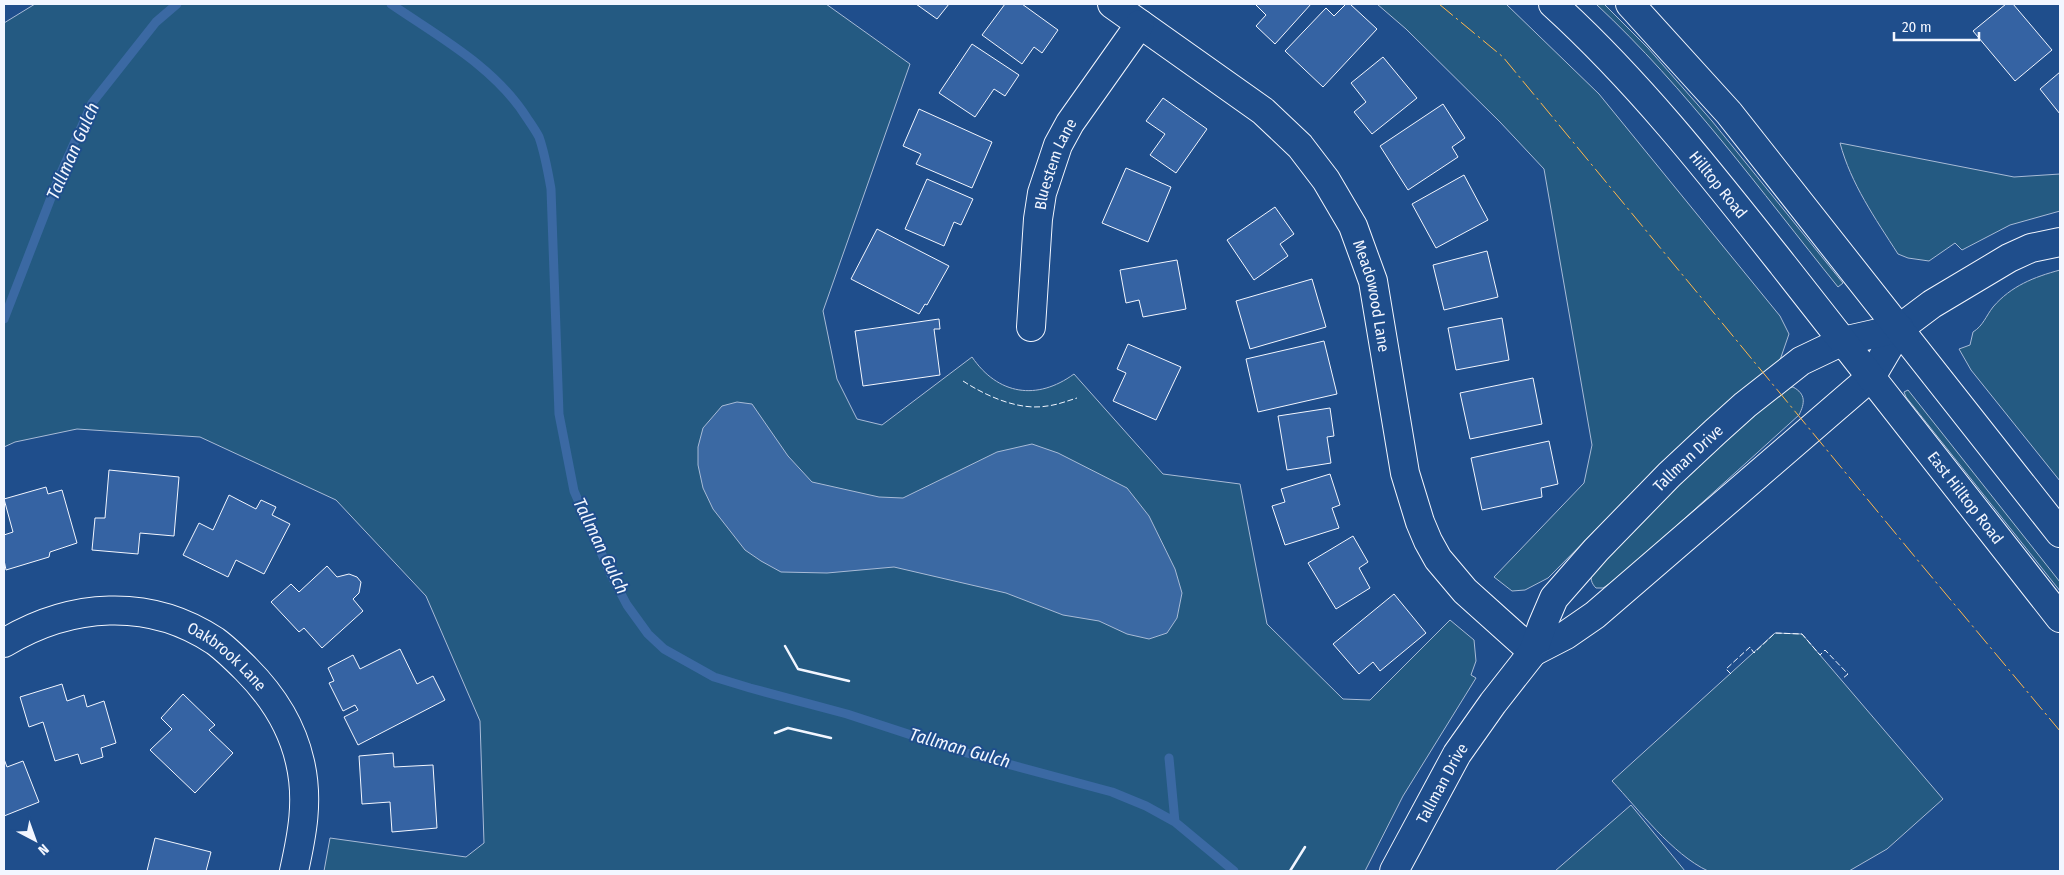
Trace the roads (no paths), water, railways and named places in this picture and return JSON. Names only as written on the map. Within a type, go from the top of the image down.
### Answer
[{"type":"street","name":"Meadowood Lane","points":[[1112,4],[1269,116],[1300,146],[1336,195],[1353,226],[1373,281],[1405,474],[1420,522],[1438,560],[1450,575],[1465,592],[1533,652]]},
{"type":"street","name":"Hilltop Road","points":[[1553,4],[1590,38],[1662,116],[1716,180],[1872,377]]},
{"type":"street","points":[[1630,4],[1729,113],[2060,533]]},
{"type":"street","name":"Bluestem Lane","points":[[1031,327],[1038,220],[1042,193],[1058,145],[1075,116],[1140,24]]},
{"type":"street","name":"Tallman Drive","points":[[1533,652],[1566,635],[1595,615],[1872,377],[1900,328],[1932,304],[2009,258],[2031,248],[2060,242]]},
{"type":"street","name":"Tallman Drive","points":[[1394,871],[1457,754],[1493,702],[1533,652],[1554,598],[1596,550],[1663,481],[1745,405],[1801,361],[1843,341],[1900,328]]},
{"type":"street","name":"East Hilltop Road","points":[[1872,377],[2060,618]]},
{"type":"street","name":"Oakbrook Lane","points":[[4,643],[30,628],[59,617],[116,610],[146,613],[173,619],[216,642],[251,674],[272,697],[291,733],[297,750],[304,787],[305,808],[294,871]]},
{"type":"waterway","name":"Tallman Gulch","points":[[4,319],[59,177],[92,103],[156,22],[177,4]]},
{"type":"waterway","name":"Tallman Gulch","points":[[391,4],[447,41],[483,68],[514,100],[539,137],[545,156],[551,189],[559,414],[574,491],[611,575],[627,605],[648,634],[664,649],[714,677],[847,714],[963,752],[1112,792],[1146,806],[1175,822],[1234,871]]},
{"type":"waterway","points":[[1169,758],[1175,822]]}]
